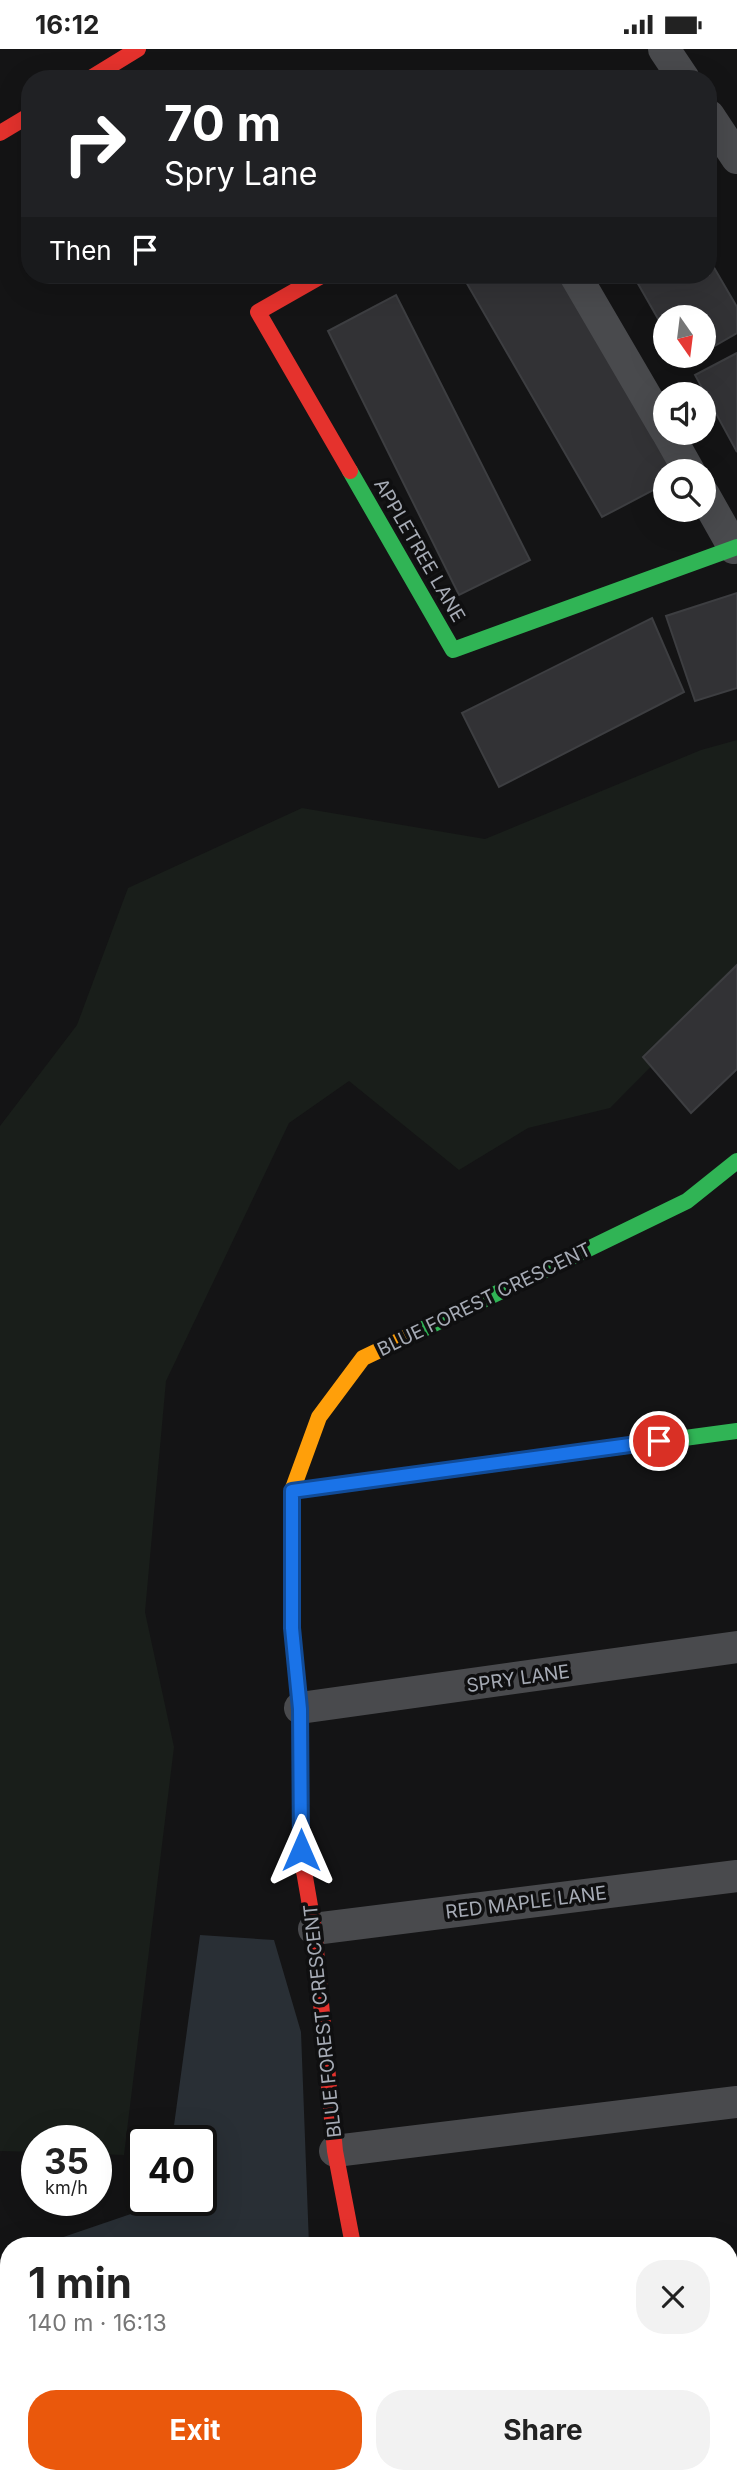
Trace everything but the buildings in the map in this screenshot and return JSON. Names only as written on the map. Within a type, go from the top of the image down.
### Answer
[{"type":"street","points":[[104,70],[138,49]]},
{"type":"street","points":[[664,49],[678,70]]},
{"type":"street","points":[[0,133],[21,120]]},
{"type":"street","points":[[717,128],[737,157]]},
{"type":"street","name":"APPLETREE LANE","points":[[307,284],[258,312],[453,650],[735,547]]},
{"type":"street","points":[[580,284],[653,409]]},
{"type":"street","points":[[716,515],[735,547]]},
{"type":"street","name":"BLUE FOREST CRESCENT","points":[[351,2237],[335,2151],[314,1929],[301,1850],[300,1709],[292,1628],[292,1491],[319,1417],[363,1358],[687,1201],[737,1161]]},
{"type":"street","points":[[292,1491],[737,1431]]},
{"type":"street","name":"SPRY LANE","points":[[300,1709],[737,1647]]},
{"type":"street","name":"RED MAPLE LANE","points":[[314,1929],[737,1876]]},
{"type":"street","points":[[335,2151],[737,2102]]},
{"type":"shaded area","points":[[737,740],[737,980],[610,1108],[528,1128],[459,1170],[349,1081],[289,1123],[166,1381],[145,1612],[174,1747],[124,2155],[112,2155],[112,2125],[21,2125],[21,2152],[0,2151],[0,1126],[77,1025],[128,888],[302,808],[485,839],[701,750]]},
{"type":"shaded area","points":[[200,1935],[274,1940],[301,2032],[309,2237],[63,2237],[126,2216],[217,2216],[217,2125],[174,2125]]},
{"type":"traffic: fast","points":[[350,471],[453,650],[737,547]]},
{"type":"traffic: fast","points":[[409,1336],[687,1201],[737,1161]]},
{"type":"traffic: fast","points":[[292,1491],[737,1431]]},
{"type":"traffic: slow","points":[[304,1871],[301,1850],[300,1708],[292,1628],[292,1491],[319,1417],[363,1358],[409,1336]]},
{"type":"traffic: jam","points":[[104,70],[138,49]]},
{"type":"traffic: jam","points":[[0,133],[21,120]]},
{"type":"traffic: jam","points":[[307,284],[258,312],[350,471]]},
{"type":"traffic: jam","points":[[304,1871],[314,1929],[335,2151],[351,2237]]},
{"type":"route","points":[[301,1850],[300,1709],[292,1628],[292,1491],[659,1441]]}]
